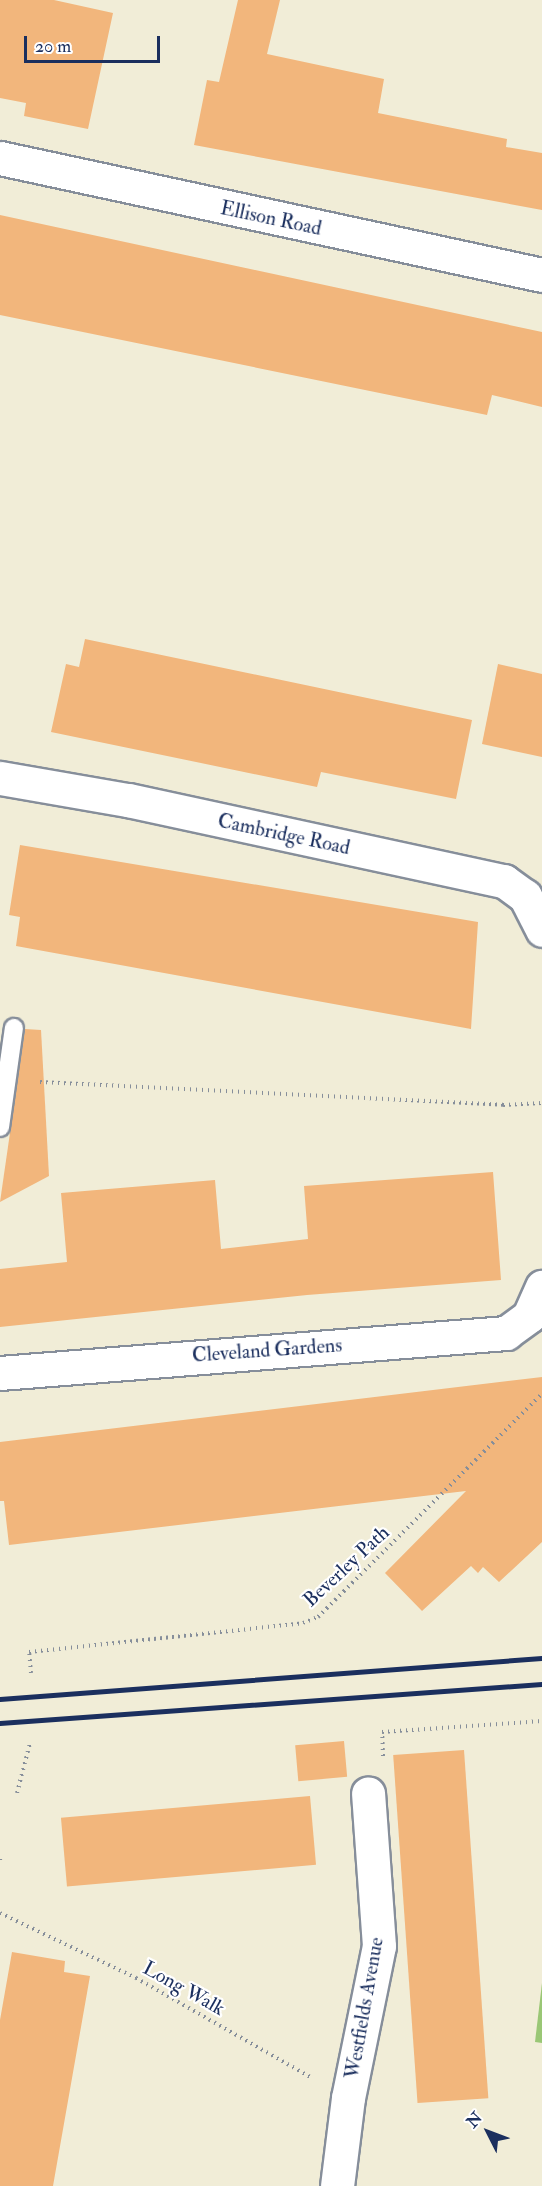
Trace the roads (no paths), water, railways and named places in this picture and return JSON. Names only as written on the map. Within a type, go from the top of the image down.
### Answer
[{"type":"street","name":"Ellison Road","points":[[0,158],[542,275]]},
{"type":"street","name":"Cambridge Road","points":[[0,778],[128,800],[504,881],[525,896],[542,930]]},
{"type":"street","name":"Cleveland Gardens","points":[[0,1373],[506,1333],[536,1301]]},
{"type":"street","name":"Westfields Avenue","points":[[337,2186],[348,2098],[379,1946],[368,1793]]},
{"type":"lane","points":[[0,1127],[14,1028]]},
{"type":"railway","points":[[0,1699],[542,1658]]},
{"type":"railway","points":[[0,1723],[542,1684]]}]
